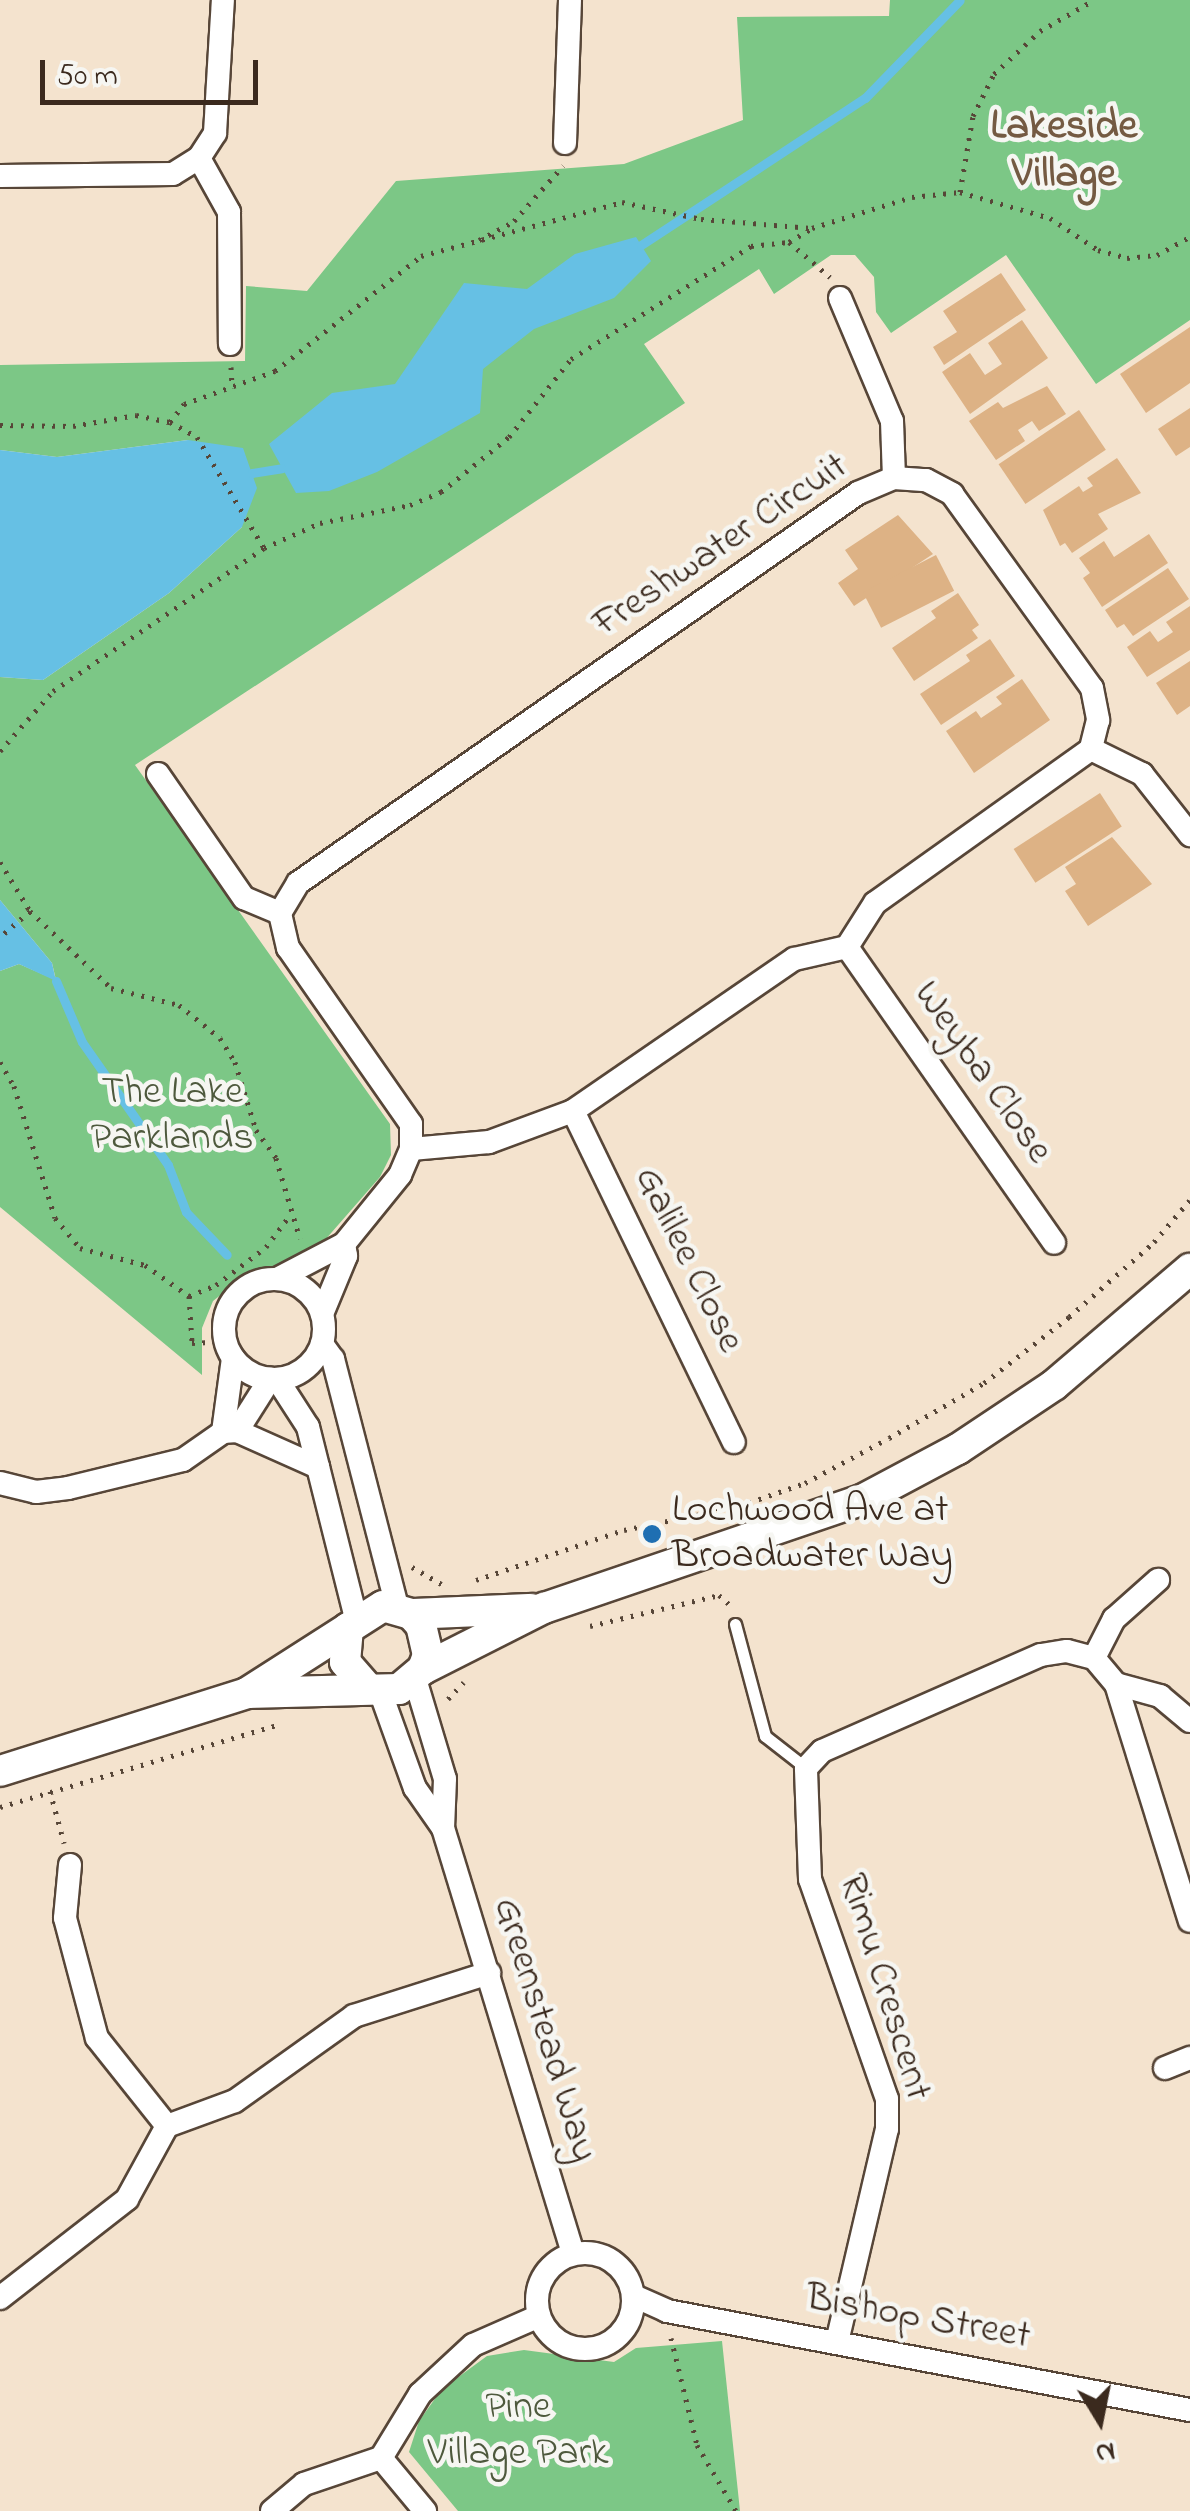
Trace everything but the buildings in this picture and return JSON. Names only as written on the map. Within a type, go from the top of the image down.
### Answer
[{"type":"street","points":[[0,176],[174,174],[199,158],[215,133],[222,0]]},
{"type":"street","points":[[565,144],[570,0]]},
{"type":"street","points":[[199,158],[229,212],[230,344]]},
{"type":"street","points":[[840,298],[892,421],[894,478]]},
{"type":"street","name":"Freshwater Circuit","points":[[280,913],[298,883],[858,492],[894,478],[926,480],[952,494],[1092,688],[1098,720],[1091,750]]},
{"type":"street","points":[[411,1149],[489,1142],[573,1112],[794,958],[848,947],[875,903],[1091,750],[1142,774],[1190,835]]},
{"type":"street","points":[[0,1483],[36,1492],[156,1470],[230,1432],[274,1379],[305,1368],[322,1344],[322,1314],[346,1256],[344,1244],[400,1174],[411,1149],[411,1124],[288,948],[280,913],[244,898],[158,774]]},
{"type":"street","name":"Weyba Close","points":[[848,947],[1054,1243]]},
{"type":"street","name":"Galilee Close","points":[[573,1112],[734,1442]]},
{"type":"street","points":[[318,1466],[230,1432],[219,1422],[224,1332],[230,1304],[250,1285],[320,1260],[334,1244],[344,1244]]},
{"type":"street","points":[[247,1693],[374,1689],[419,1674],[544,1608],[766,1538],[894,1483],[1054,1385],[1190,1269]]},
{"type":"street","points":[[278,1278],[306,1289],[322,1314]]},
{"type":"street","points":[[322,1344],[333,1359],[385,1566],[404,1611],[428,1639],[419,1674]]},
{"type":"street","points":[[225,1356],[274,1379],[308,1427],[352,1623],[345,1662],[374,1689]]},
{"type":"street","points":[[1094,1658],[1114,1620],[1158,1580]]},
{"type":"street","points":[[0,1771],[247,1693],[352,1623],[404,1611],[544,1608]]},
{"type":"street","points":[[806,1768],[822,1751],[1041,1655],[1066,1651],[1094,1658],[1116,1684],[1189,1916]]},
{"type":"street","name":"Greenstead Way","points":[[419,1674],[445,1779],[443,1828]]},
{"type":"street","points":[[1116,1684],[1160,1696],[1190,1721]]},
{"type":"street","name":"Greenstead Way","points":[[374,1689],[416,1788],[443,1828],[573,2253]]},
{"type":"street","name":"Rimu Crescent","points":[[806,1768],[810,1880],[886,2099],[887,2129],[838,2342]]},
{"type":"street","points":[[70,1865],[65,1918],[97,2038],[168,2126]]},
{"type":"street","points":[[0,2298],[127,2199],[168,2126],[235,2101],[354,2016],[489,1972]]},
{"type":"street","points":[[1165,2068],[1190,2058]]},
{"type":"street","points":[[573,2253],[606,2256],[630,2280],[634,2296],[625,2329],[596,2349],[561,2343],[539,2316],[542,2277],[573,2253]]},
{"type":"street","name":"Bishop Street","points":[[634,2296],[667,2311],[1190,2410]]},
{"type":"street","points":[[272,2511],[304,2484],[382,2458],[420,2394],[473,2346],[539,2316]]},
{"type":"street","points":[[382,2458],[426,2511]]},
{"type":"lane","points":[[735,1624],[766,1736],[806,1768]]},
{"type":"path","points":[[960,192],[973,116],[994,74],[1040,32],[1094,0]]},
{"type":"path","points":[[474,242],[514,220],[563,169],[565,144]]},
{"type":"path","points":[[0,751],[53,691],[264,548],[320,523],[410,505],[441,492],[510,437],[571,359],[751,246],[790,242],[812,228],[912,197],[960,192],[1050,218],[1098,250],[1127,258],[1156,255],[1190,237]]},
{"type":"path","points":[[170,422],[184,404],[275,371],[421,256],[622,202],[812,228]]},
{"type":"path","points":[[790,242],[829,274],[840,298]]},
{"type":"path","points":[[0,426],[72,426],[136,416],[170,422],[197,437],[264,548]]},
{"type":"path","points":[[0,862],[30,911],[112,988],[178,1005],[220,1038],[235,1062],[256,1130],[276,1158],[294,1233],[320,1260]]},
{"type":"path","points":[[0,937],[30,911]]},
{"type":"path","points":[[0,1062],[14,1086],[55,1218],[80,1248],[146,1265],[189,1296]]},
{"type":"path","points":[[464,1584],[624,1530],[739,1506],[805,1483],[984,1383],[1140,1255],[1190,1200]]},
{"type":"path","points":[[189,1296],[216,1286],[266,1247],[290,1215]]},
{"type":"path","points":[[189,1296],[192,1343],[214,1340],[225,1356]]},
{"type":"path","points":[[385,1566],[407,1564],[449,1588]]},
{"type":"path","points":[[582,1628],[719,1595],[730,1604],[735,1624]]},
{"type":"path","points":[[426,1714],[459,1692],[468,1675]]},
{"type":"path","points":[[0,1807],[294,1722]]},
{"type":"path","points":[[41,1759],[70,1865]]},
{"type":"path","points":[[667,2311],[696,2445],[736,2511]]},
{"type":"green space","name":"The Lake Parklands","points":[[890,0],[1190,0],[1190,320],[1096,384],[1006,255],[891,333],[876,312],[874,277],[855,255],[831,255],[774,294],[759,269],[644,344],[685,403],[135,765],[390,1124],[391,1155],[380,1177],[318,1248],[285,1266],[247,1274],[213,1301],[202,1328],[202,1375],[0,1207],[0,971],[19,964],[56,980],[52,963],[0,900],[0,677],[43,680],[169,593],[242,527],[188,440],[57,457],[0,450],[0,365],[245,361],[246,286],[307,291],[396,181],[624,164],[743,120],[737,17],[889,16]]},
{"type":"green space","name":"Pine Village Park","points":[[722,2341],[740,2511],[458,2511],[409,2452],[419,2421],[442,2389],[487,2356],[524,2350],[614,2362],[636,2348]]},
{"type":"water","points":[[636,237],[651,261],[614,298],[534,329],[483,369],[480,413],[377,472],[329,491],[296,493],[269,444],[332,393],[395,384],[464,283],[527,289],[575,254]]},
{"type":"water","points":[[188,440],[243,448],[257,488],[242,527],[169,593],[43,680],[0,677],[0,450],[57,457]]},
{"type":"water","points":[[0,900],[52,963],[56,981],[19,964],[0,971]]},
{"type":"waterway","points":[[641,245],[865,98],[960,0]]},
{"type":"waterway","points":[[252,473],[282,468]]},
{"type":"waterway","points":[[56,981],[82,1042],[168,1165],[186,1212],[227,1255]]},
{"type":"place","name":"Lochwood Ave at Broadwater Way","points":[[652,1534]]},
{"type":"district","name":"Lakeside Village","points":[[1064,151]]}]
